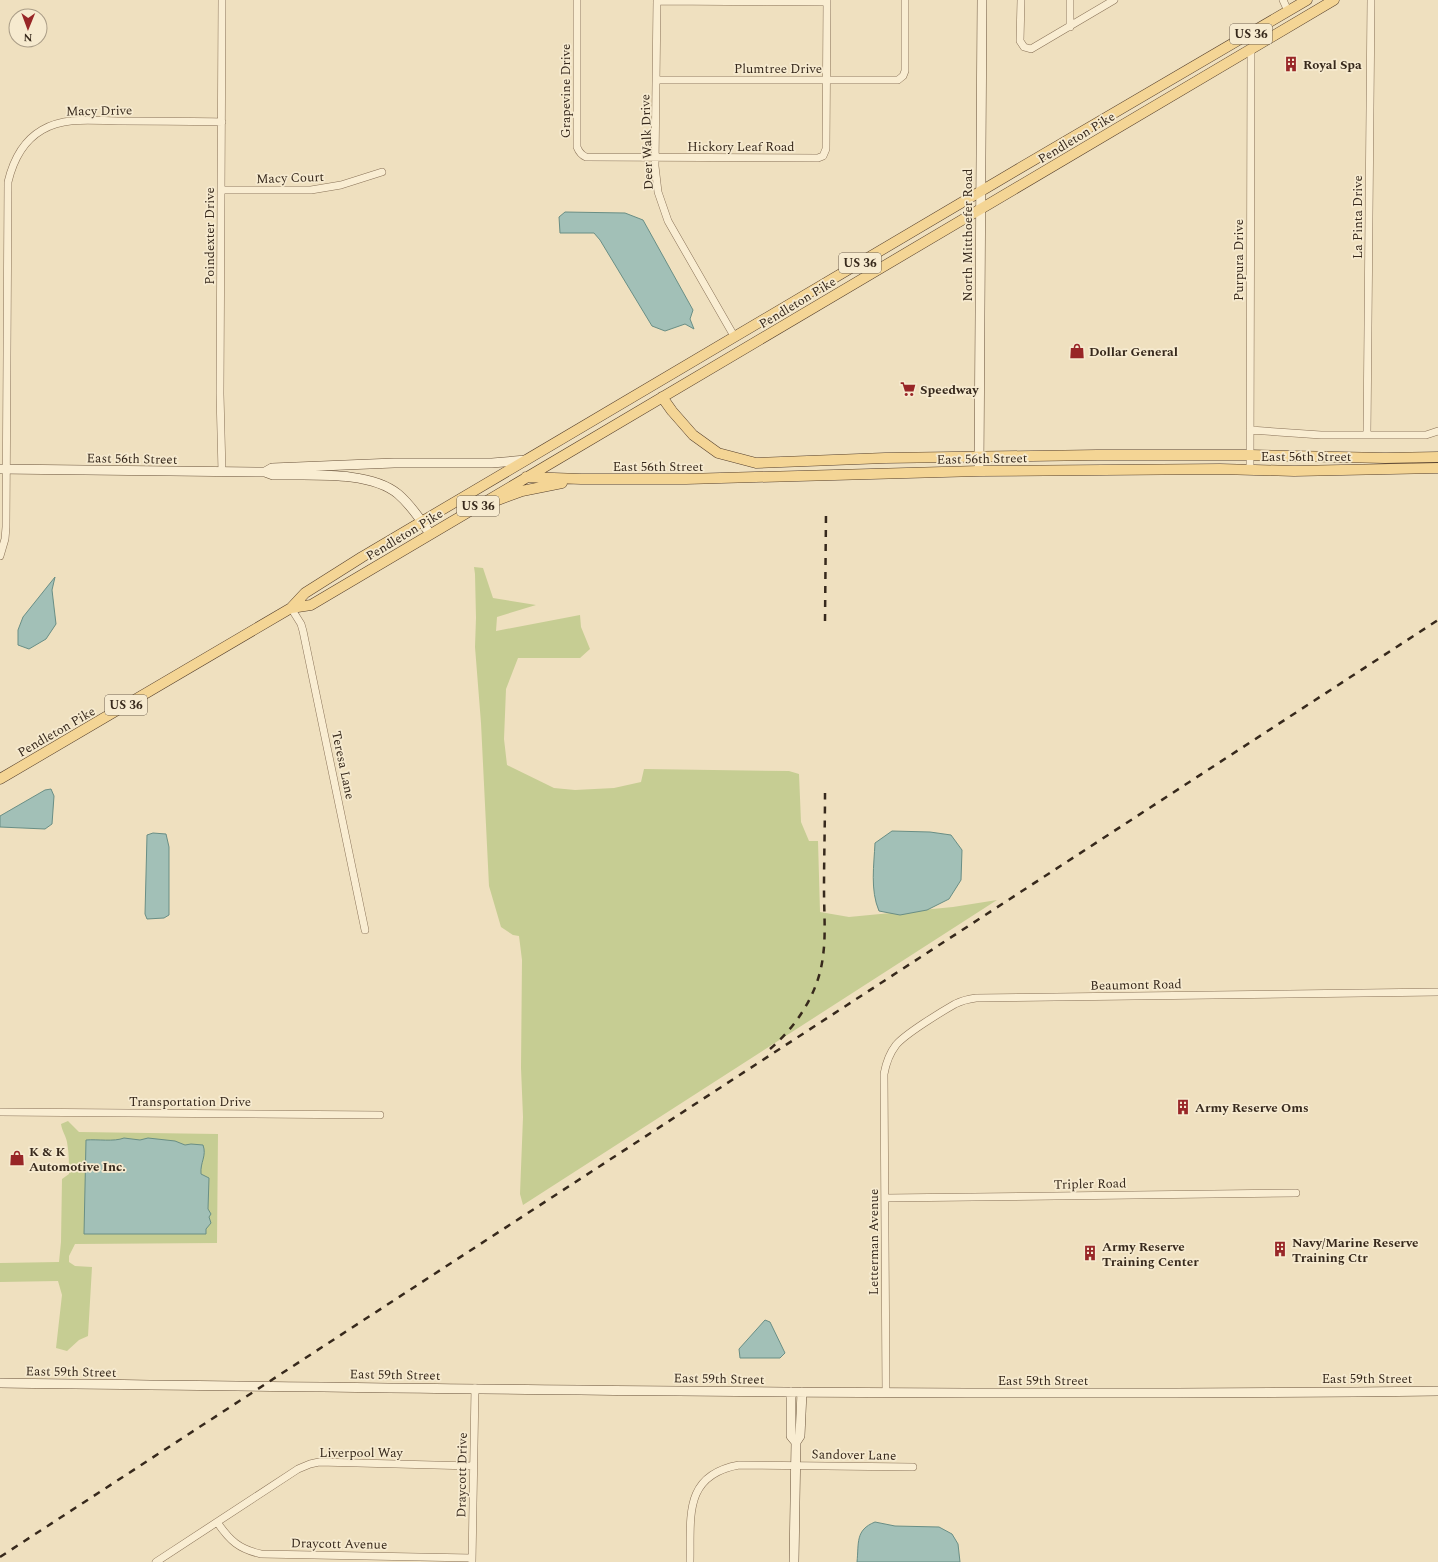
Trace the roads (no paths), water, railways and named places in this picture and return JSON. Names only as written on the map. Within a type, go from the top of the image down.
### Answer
[{"type":"main road","name":"Pendleton Pike","points":[[0,779],[291,608],[305,593],[315,586],[422,521],[1307,0]]},
{"type":"main road","name":"Pendleton Pike","points":[[291,608],[311,605],[1334,0]]},
{"type":"main road","name":"East 56th Street","points":[[662,397],[693,435],[718,453],[756,463],[979,456],[1250,454],[1385,458],[1438,457]]},
{"type":"main road","name":"East 56th Street","points":[[526,477],[582,479],[730,478],[979,471],[1294,471],[1438,468]]},
{"type":"main road","points":[[469,511],[522,491],[582,479]]},
{"type":"street","name":"Poindexter Drive","points":[[222,0],[220,394],[222,472]]},
{"type":"street","name":"Grapevine Drive","points":[[577,0],[577,144],[579,152],[586,157],[656,158]]},
{"type":"street","name":"Plumtree Drive","points":[[656,80],[893,81],[900,79],[905,72],[905,0]]},
{"type":"street","name":"North Mitthoefer Road","points":[[979,471],[982,0]]},
{"type":"street","points":[[1021,0],[1020,41],[1024,47],[1032,48],[1114,0]]},
{"type":"street","points":[[1070,0],[1070,26]]},
{"type":"street","points":[[1282,0],[1288,11]]},
{"type":"street","name":"La Pinta Drive","points":[[1367,435],[1370,0]]},
{"type":"street","name":"Deer Walk Drive","points":[[656,1],[657,188],[662,207],[668,221],[734,336]]},
{"type":"street","points":[[656,1],[827,1],[827,80]]},
{"type":"street","name":"Purpura Drive","points":[[1250,470],[1251,50]]},
{"type":"street","name":"Hickory Leaf Road","points":[[656,158],[818,158],[824,155],[826,149],[827,80]]},
{"type":"street","name":"Macy Drive","points":[[0,556],[6,532],[4,469],[8,182],[10,172],[19,152],[42,130],[63,122],[222,122]]},
{"type":"street","name":"Macy Court","points":[[222,190],[311,190],[341,185],[382,172]]},
{"type":"street","points":[[1250,430],[1307,435],[1426,435],[1438,431]]},
{"type":"street","name":"East 56th Street","points":[[265,472],[272,468],[330,465],[394,463],[492,464],[527,460]]},
{"type":"street","name":"East 56th Street","points":[[4,469],[265,472],[273,475],[363,478],[387,487],[398,494],[414,510],[430,534]]},
{"type":"street","name":"Teresa Lane","points":[[291,608],[304,630],[365,930]]},
{"type":"street","name":"Beaumont Road","points":[[883,1090],[886,1064],[892,1051],[898,1043],[909,1034],[955,1004],[976,998],[1438,992]]},
{"type":"street","name":"Letterman Avenue","points":[[883,1090],[886,1393]]},
{"type":"street","name":"Transportation Drive","points":[[0,1112],[380,1115]]},
{"type":"street","name":"Tripler Road","points":[[885,1198],[1296,1193]]},
{"type":"street","name":"East 59th Street","points":[[0,1383],[886,1393],[1438,1391]]},
{"type":"street","name":"Draycott Drive","points":[[472,1560],[475,1388]]},
{"type":"street","points":[[791,1392],[792,1436],[796,1442]]},
{"type":"street","points":[[794,1562],[796,1442],[800,1436],[802,1392]]},
{"type":"street","name":"Liverpool Way","points":[[156,1562],[298,1470],[314,1463],[473,1466]]},
{"type":"street","name":"Sandover Lane","points":[[690,1562],[692,1506],[696,1494],[707,1479],[719,1470],[730,1466],[739,1465],[913,1467]]},
{"type":"street","name":"Draycott Avenue","points":[[217,1522],[224,1533],[234,1543],[249,1551],[261,1554],[472,1560]]},
{"type":"water","points":[[565,212],[625,213],[643,220],[693,310],[690,319],[694,329],[685,324],[665,331],[652,326],[600,240],[594,233],[560,233],[559,217]]},
{"type":"water","points":[[55,577],[52,590],[56,624],[46,639],[29,649],[18,645],[18,630],[23,617]]},
{"type":"water","points":[[51,789],[54,796],[52,824],[45,829],[0,827],[0,816],[45,790]]},
{"type":"water","points":[[892,831],[930,832],[951,835],[962,850],[961,880],[949,899],[927,910],[900,915],[879,911],[874,895],[873,869],[875,843]]},
{"type":"water","points":[[153,833],[166,834],[169,847],[169,915],[164,918],[147,919],[145,914],[147,835]]},
{"type":"water","points":[[124,1138],[140,1140],[148,1138],[175,1141],[185,1145],[203,1145],[204,1156],[201,1166],[201,1174],[209,1178],[208,1209],[211,1214],[209,1217],[211,1223],[206,1229],[206,1234],[84,1234],[86,1140],[110,1140]]},
{"type":"water","points":[[765,1320],[770,1322],[785,1353],[780,1358],[740,1358],[739,1349]]},
{"type":"water","points":[[875,1522],[895,1526],[939,1527],[952,1534],[958,1544],[960,1562],[857,1562],[858,1543],[861,1533],[869,1525]]},
{"type":"railway","points":[[825,621],[826,513]]},
{"type":"railway","points":[[0,1557],[1438,620]]},
{"type":"railway","points":[[770,1049],[798,1019],[812,995],[821,969],[825,932],[825,793]]},
{"type":"place","name":"Royal Spa","points":[[1291,64]]},
{"type":"place","name":"Dollar General","points":[[1077,351]]},
{"type":"place","name":"Speedway","points":[[908,389]]},
{"type":"place","name":"Army Reserve Oms","points":[[1183,1107]]},
{"type":"place","name":"K & K Automotive Inc.","points":[[17,1158]]},
{"type":"place","name":"Navy/Marine Reserve Training Ctr","points":[[1280,1249]]},
{"type":"place","name":"Army Reserve Training Center","points":[[1090,1253]]}]
